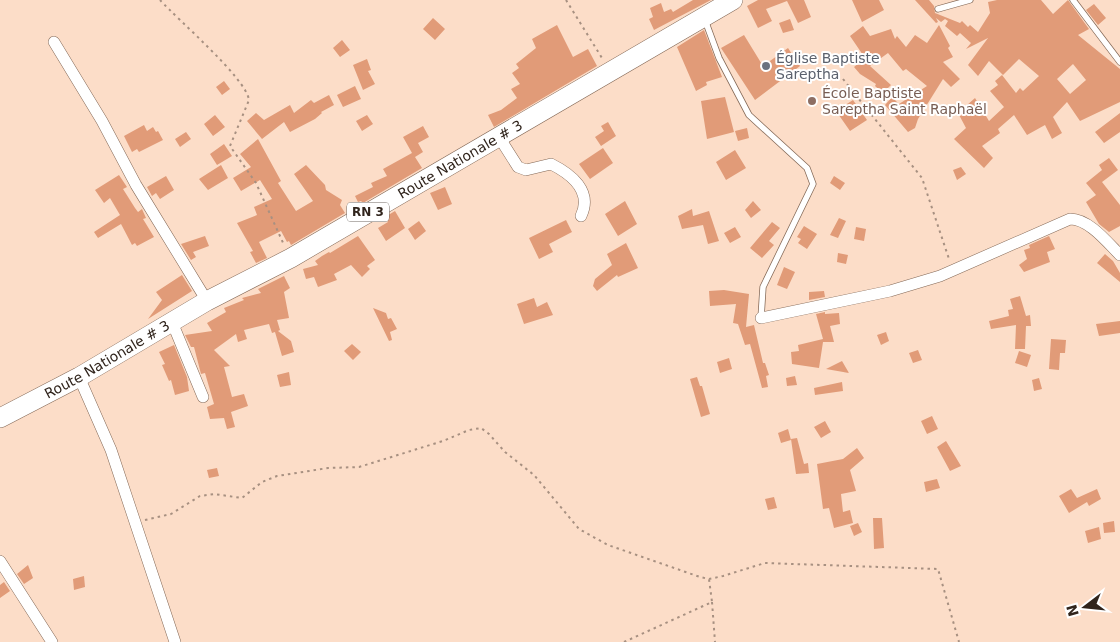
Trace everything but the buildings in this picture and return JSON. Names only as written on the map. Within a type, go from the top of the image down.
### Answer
[{"type":"main road","name":"Route Nationale # 3","points":[[0,418],[79,377],[207,301],[291,258],[611,73],[733,0]]},
{"type":"street","points":[[54,42],[102,122],[136,185],[207,301]]},
{"type":"street","points":[[499,138],[518,167],[526,170],[551,164],[578,182],[582,187],[586,202],[582,216]]},
{"type":"street","points":[[761,318],[890,290],[953,271],[1070,219],[1080,220],[1087,225],[1120,255]]},
{"type":"street","points":[[172,322],[203,397]]},
{"type":"street","points":[[79,377],[103,428],[175,642]]},
{"type":"street","points":[[0,561],[52,642]]},
{"type":"lane","points":[[938,9],[970,0]]},
{"type":"lane","points":[[1073,0],[1120,62]]},
{"type":"lane","points":[[704,18],[719,58],[749,115],[807,168],[812,176],[813,184],[763,287],[761,318]]},
{"type":"path","points":[[160,0],[228,68],[248,92],[250,100],[230,146],[256,184],[291,258]]},
{"type":"path","points":[[566,0],[611,73]]},
{"type":"path","points":[[843,78],[922,178],[953,271]]},
{"type":"path","points":[[134,522],[171,514],[200,496],[214,494],[242,498],[262,482],[277,476],[318,469],[359,467],[480,428],[489,434],[505,452],[534,474],[579,529],[608,545],[653,562],[709,579],[766,563],[938,570],[959,642]]},
{"type":"path","points":[[709,579],[715,642]]},
{"type":"path","points":[[624,642],[712,602]]},
{"type":"place","name":"Église Baptiste Sareptha","points":[[766,66]]},
{"type":"place","name":"École Baptiste Sareptha Saint Raphaël","points":[[812,101]]}]
